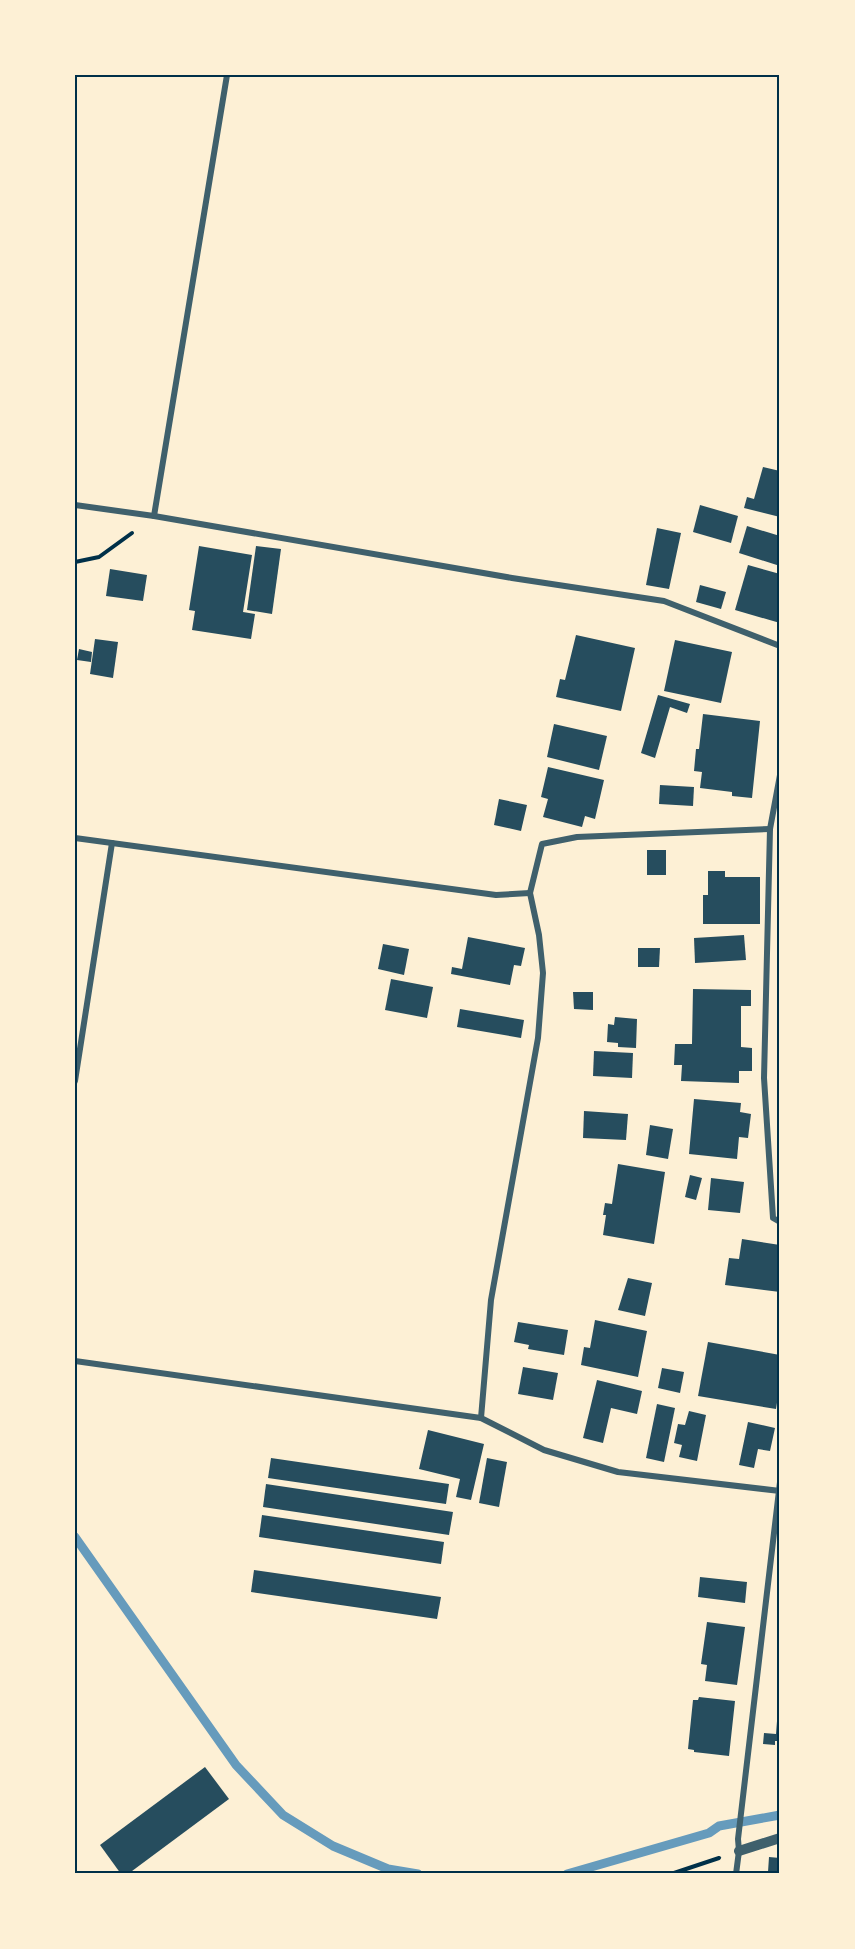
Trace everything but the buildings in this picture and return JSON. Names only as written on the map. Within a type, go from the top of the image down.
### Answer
[{"type":"street","points":[[154,516],[227,75]]},
{"type":"street","points":[[75,506],[154,516],[512,578],[664,601],[780,646]]},
{"type":"street","points":[[780,775],[770,829],[764,1078],[773,1218],[780,1222]]},
{"type":"street","points":[[481,1418],[491,1300],[538,1038],[543,973],[539,935],[530,893],[542,844],[578,837],[770,829]]},
{"type":"street","points":[[75,838],[496,895],[530,893]]},
{"type":"street","points":[[75,1081],[112,843]]},
{"type":"street","points":[[75,1361],[481,1418],[544,1450],[618,1472],[779,1491]]},
{"type":"street","points":[[736,1874],[745,1776],[780,1482]]},
{"type":"street","points":[[739,1851],[780,1838]]},
{"type":"path","points":[[75,562],[99,558],[154,516]]},
{"type":"path","points":[[671,1874],[739,1851]]},
{"type":"waterway","points":[[75,1537],[236,1765],[283,1815],[333,1846],[388,1869],[418,1874]]},
{"type":"waterway","points":[[567,1874],[709,1833],[719,1826],[780,1815]]}]
